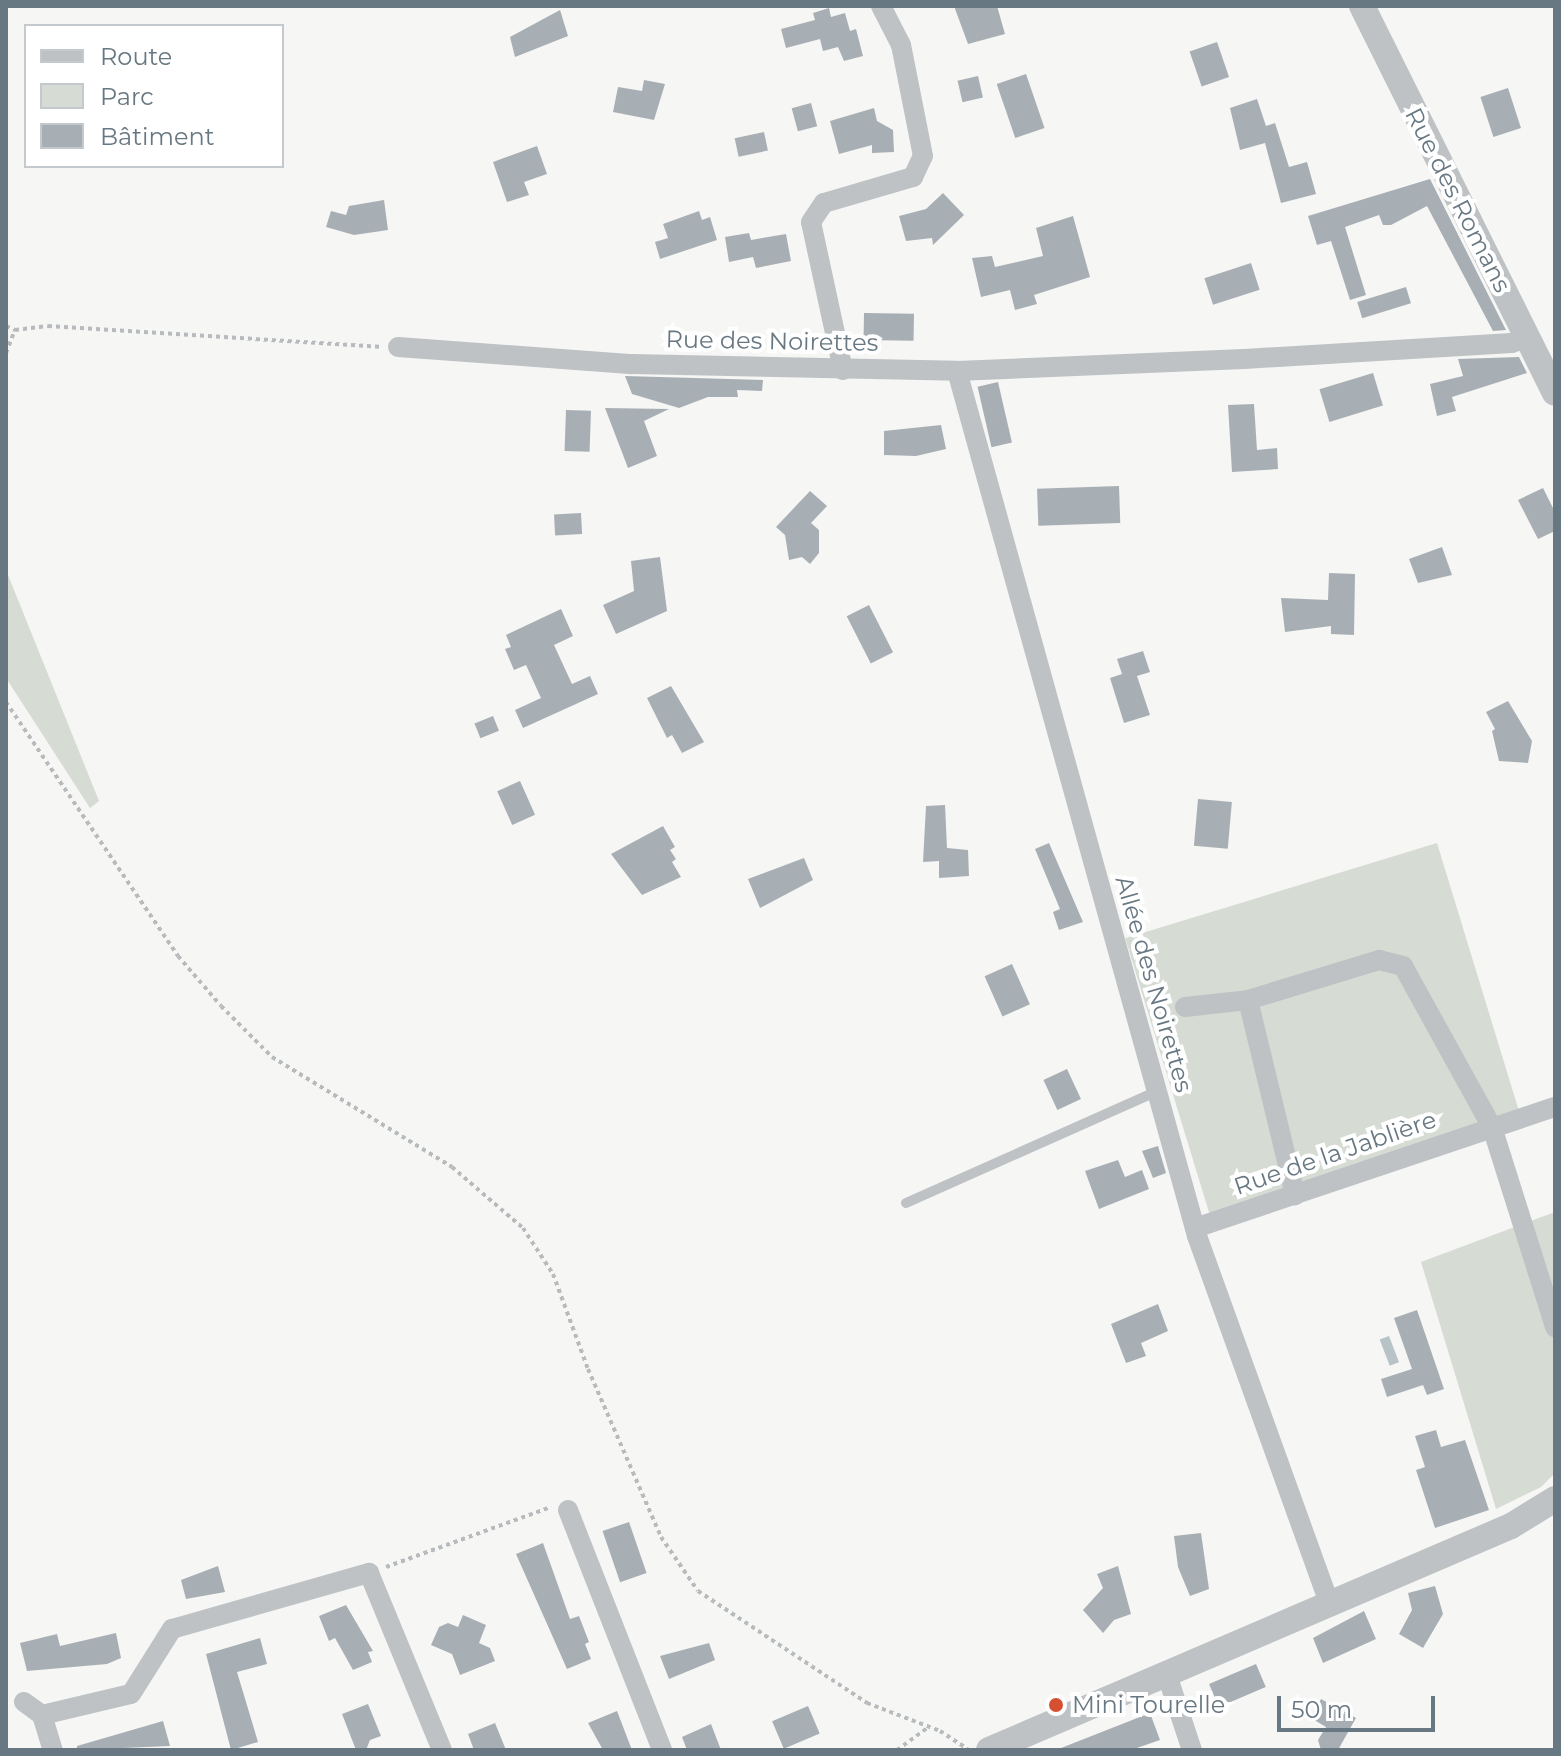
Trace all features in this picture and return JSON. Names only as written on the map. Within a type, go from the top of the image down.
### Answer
[{"type":"street","points":[[843,370],[811,222],[824,203],[913,177],[923,156],[901,45],[881,6]]},
{"type":"street","name":"Rue des Romans","points":[[1362,6],[1555,393]]},
{"type":"street","name":"Rue des Noirettes","points":[[398,347],[632,364],[957,371],[1244,359],[1512,343],[1527,337]]},
{"type":"street","name":"Allée des Noirettes","points":[[957,371],[1195,1228],[1329,1602]]},
{"type":"street","points":[[1185,1007],[1248,1000],[1379,960],[1403,966],[1492,1127],[1555,1327]]},
{"type":"street","points":[[1248,1000],[1295,1195]]},
{"type":"street","name":"Rue de la Jablière","points":[[1195,1228],[1555,1107]]},
{"type":"street","points":[[989,1750],[1511,1526],[1555,1499]]},
{"type":"street","points":[[568,1510],[662,1750]]},
{"type":"street","points":[[42,1715],[131,1694],[172,1629],[369,1573],[442,1750]]},
{"type":"street","points":[[1166,1672],[1192,1750]]},
{"type":"street","points":[[24,1702],[42,1715],[53,1750]]},
{"type":"lane","points":[[906,1203],[1157,1091]]},
{"type":"path","points":[[6,326],[15,330],[48,326],[398,347]]},
{"type":"path","points":[[6,353],[15,330]]},
{"type":"path","points":[[6,702],[178,956],[221,1006],[272,1057],[452,1167],[523,1228],[553,1274],[588,1369],[661,1537],[698,1591],[867,1703],[929,1727],[969,1750]]},
{"type":"path","points":[[369,1573],[554,1505],[568,1510]]},
{"type":"path","points":[[897,1750],[929,1727]]},
{"type":"green space","points":[[6,570],[99,801],[90,808],[6,678]]},
{"type":"green space","points":[[1437,843],[1524,1127],[1212,1222],[1125,938]]},
{"type":"green space","points":[[1555,1212],[1555,1473],[1541,1487],[1496,1509],[1421,1262]]},
{"type":"shaded area","points":[[1389,1336],[1399,1362],[1390,1366],[1380,1340]]},
{"type":"building","points":[[954,6],[997,6],[1005,34],[968,44]]},
{"type":"building","points":[[829,8],[831,17],[845,13],[850,31],[856,29],[863,56],[844,61],[838,47],[823,51],[820,39],[786,48],[781,29],[815,20],[813,13]]},
{"type":"building","points":[[560,10],[568,36],[515,57],[510,37]]},
{"type":"building","points":[[1217,42],[1229,77],[1202,86],[1190,51]]},
{"type":"building","points":[[1026,74],[1045,128],[1015,138],[997,84]]},
{"type":"building","points":[[978,76],[983,97],[962,102],[958,81]]},
{"type":"building","points":[[644,80],[665,84],[654,120],[613,112],[618,87],[642,91]]},
{"type":"building","points":[[1508,88],[1521,128],[1493,137],[1480,97]]},
{"type":"building","points":[[1257,99],[1266,126],[1275,123],[1289,167],[1307,162],[1316,194],[1281,203],[1265,143],[1240,150],[1230,108]]},
{"type":"building","points":[[811,103],[817,126],[798,131],[792,108]]},
{"type":"building","points":[[874,108],[877,121],[893,130],[894,152],[872,153],[872,145],[839,154],[830,121]]},
{"type":"building","points":[[764,132],[768,151],[739,157],[735,138]]},
{"type":"building","points":[[537,146],[547,174],[524,182],[529,195],[507,202],[493,162]]},
{"type":"building","points":[[1430,179],[1506,330],[1493,331],[1427,206],[1391,225],[1383,225],[1379,215],[1345,227],[1366,295],[1350,300],[1331,241],[1317,245],[1308,216]]},
{"type":"building","points":[[943,193],[964,215],[933,245],[932,238],[906,241],[899,216],[926,209]]},
{"type":"building","points":[[384,200],[388,230],[354,235],[326,227],[331,211],[346,215],[349,206]]},
{"type":"building","points":[[699,211],[702,220],[710,217],[717,240],[660,259],[655,242],[668,238],[663,224]]},
{"type":"building","points":[[1073,216],[1090,277],[1034,295],[1037,304],[1015,310],[1010,290],[981,297],[972,258],[992,256],[995,267],[1043,256],[1036,228]]},
{"type":"building","points":[[749,233],[751,240],[786,234],[791,261],[756,268],[753,257],[729,262],[725,237]]},
{"type":"building","points":[[1251,263],[1260,290],[1213,305],[1204,278]]},
{"type":"building","points":[[1406,287],[1411,303],[1362,318],[1357,302]]},
{"type":"building","points":[[864,313],[914,314],[914,341],[864,340]]},
{"type":"building","points":[[1519,357],[1527,373],[1452,397],[1456,411],[1437,416],[1430,384],[1463,376],[1458,359]]},
{"type":"building","points":[[1373,373],[1383,406],[1329,422],[1319,389]]},
{"type":"building","points":[[625,376],[763,380],[762,391],[737,390],[738,397],[708,397],[679,408],[632,394]]},
{"type":"building","points":[[998,382],[1012,442],[991,447],[978,387]]},
{"type":"building","points":[[1254,404],[1257,450],[1277,448],[1278,469],[1232,472],[1228,405]]},
{"type":"building","points":[[605,408],[669,409],[644,421],[657,456],[628,468]]},
{"type":"building","points":[[566,410],[591,411],[590,452],[565,451]]},
{"type":"building","points":[[941,425],[946,449],[916,456],[884,455],[884,431]]},
{"type":"building","points":[[1119,486],[1120,523],[1038,526],[1037,489]]},
{"type":"building","points":[[1543,488],[1555,512],[1555,531],[1538,539],[1518,500]]},
{"type":"building","points":[[810,491],[827,506],[811,523],[819,530],[819,553],[810,564],[802,557],[789,560],[785,535],[776,527]]},
{"type":"building","points":[[581,513],[582,534],[555,535],[554,514]]},
{"type":"building","points":[[1442,547],[1452,575],[1418,583],[1409,559]]},
{"type":"building","points":[[660,557],[667,611],[616,634],[603,605],[634,591],[631,561]]},
{"type":"building","points":[[1329,573],[1355,574],[1354,635],[1331,634],[1331,626],[1285,632],[1281,598],[1328,600]]},
{"type":"building","points":[[869,605],[893,652],[871,664],[847,616]]},
{"type":"building","points":[[561,609],[573,636],[554,645],[572,684],[590,676],[598,694],[523,728],[515,710],[541,698],[526,665],[514,670],[505,649],[511,647],[506,635]]},
{"type":"building","points":[[1143,651],[1150,672],[1137,676],[1150,715],[1124,723],[1110,678],[1122,674],[1117,659]]},
{"type":"building","points":[[671,686],[704,742],[682,753],[672,735],[667,738],[647,698]]},
{"type":"building","points":[[1508,701],[1532,741],[1528,763],[1499,761],[1492,731],[1495,729],[1486,712]]},
{"type":"building","points":[[493,716],[499,731],[480,738],[474,723]]},
{"type":"building","points":[[520,781],[535,815],[512,825],[497,791]]},
{"type":"building","points":[[1198,799],[1232,802],[1228,849],[1194,846]]},
{"type":"building","points":[[945,805],[947,848],[968,850],[969,876],[939,878],[939,861],[923,862],[926,806]]},
{"type":"building","points":[[663,826],[675,847],[670,850],[676,859],[672,862],[681,877],[642,895],[611,854]]},
{"type":"building","points":[[1049,843],[1083,922],[1059,930],[1053,912],[1060,909],[1035,849]]},
{"type":"building","points":[[804,858],[813,880],[760,908],[748,879]]},
{"type":"building","points":[[1012,964],[1030,1004],[1002,1016],[985,976]]},
{"type":"building","points":[[1067,1069],[1081,1099],[1057,1110],[1043,1080]]},
{"type":"building","points":[[1158,1146],[1166,1173],[1153,1178],[1142,1151]]},
{"type":"building","points":[[1118,1160],[1125,1177],[1142,1170],[1149,1189],[1099,1209],[1085,1171]]},
{"type":"building","points":[[1158,1304],[1168,1331],[1141,1343],[1146,1356],[1126,1363],[1111,1324]]},
{"type":"building","points":[[1417,1310],[1444,1389],[1427,1395],[1423,1385],[1387,1397],[1381,1379],[1412,1369],[1394,1318]]},
{"type":"building","points":[[1436,1430],[1441,1447],[1465,1440],[1489,1510],[1435,1528],[1416,1470],[1425,1467],[1415,1436]]},
{"type":"building","points":[[629,1522],[647,1573],[620,1582],[603,1531]]},
{"type":"building","points":[[1201,1533],[1209,1589],[1190,1596],[1178,1567],[1174,1536]]},
{"type":"building","points":[[543,1543],[570,1619],[579,1616],[589,1642],[585,1644],[591,1659],[567,1669],[516,1554]]},
{"type":"building","points":[[218,1566],[225,1592],[186,1599],[181,1580]]},
{"type":"building","points":[[1118,1566],[1131,1614],[1114,1620],[1103,1633],[1083,1610],[1103,1588],[1097,1574]]},
{"type":"building","points":[[1435,1586],[1443,1614],[1423,1648],[1399,1634],[1412,1610],[1408,1593]]},
{"type":"building","points":[[346,1605],[373,1651],[368,1652],[372,1662],[353,1670],[335,1638],[329,1641],[319,1616]]},
{"type":"building","points":[[1364,1611],[1376,1639],[1323,1663],[1313,1638]]},
{"type":"building","points":[[463,1615],[486,1625],[479,1643],[490,1648],[495,1661],[460,1675],[452,1654],[431,1645],[439,1627],[448,1623],[458,1627]]},
{"type":"building","points":[[116,1633],[121,1658],[107,1664],[27,1671],[20,1643],[57,1634],[60,1646]]},
{"type":"building","points":[[260,1638],[267,1664],[237,1672],[258,1742],[231,1750],[206,1654]]},
{"type":"building","points":[[709,1643],[715,1660],[669,1679],[660,1656]]},
{"type":"building","points":[[1256,1664],[1266,1687],[1219,1707],[1209,1684]]},
{"type":"building","points":[[1321,1699],[1356,1718],[1338,1750],[1321,1750],[1318,1740],[1326,1727],[1311,1718]]},
{"type":"building","points":[[368,1704],[381,1736],[370,1740],[366,1750],[356,1750],[342,1714]]},
{"type":"building","points":[[808,1706],[820,1734],[784,1749],[772,1721]]},
{"type":"building","points":[[617,1711],[632,1750],[603,1750],[588,1723]]},
{"type":"building","points":[[1150,1713],[1160,1740],[1131,1750],[1056,1750]]},
{"type":"building","points":[[163,1721],[170,1746],[77,1750],[77,1746]]},
{"type":"building","points":[[495,1723],[506,1750],[474,1750],[468,1734]]},
{"type":"building","points":[[711,1724],[721,1750],[687,1750],[682,1737]]},
{"type":"place","name":"Mini Tourelle","points":[[1056,1705]]}]
